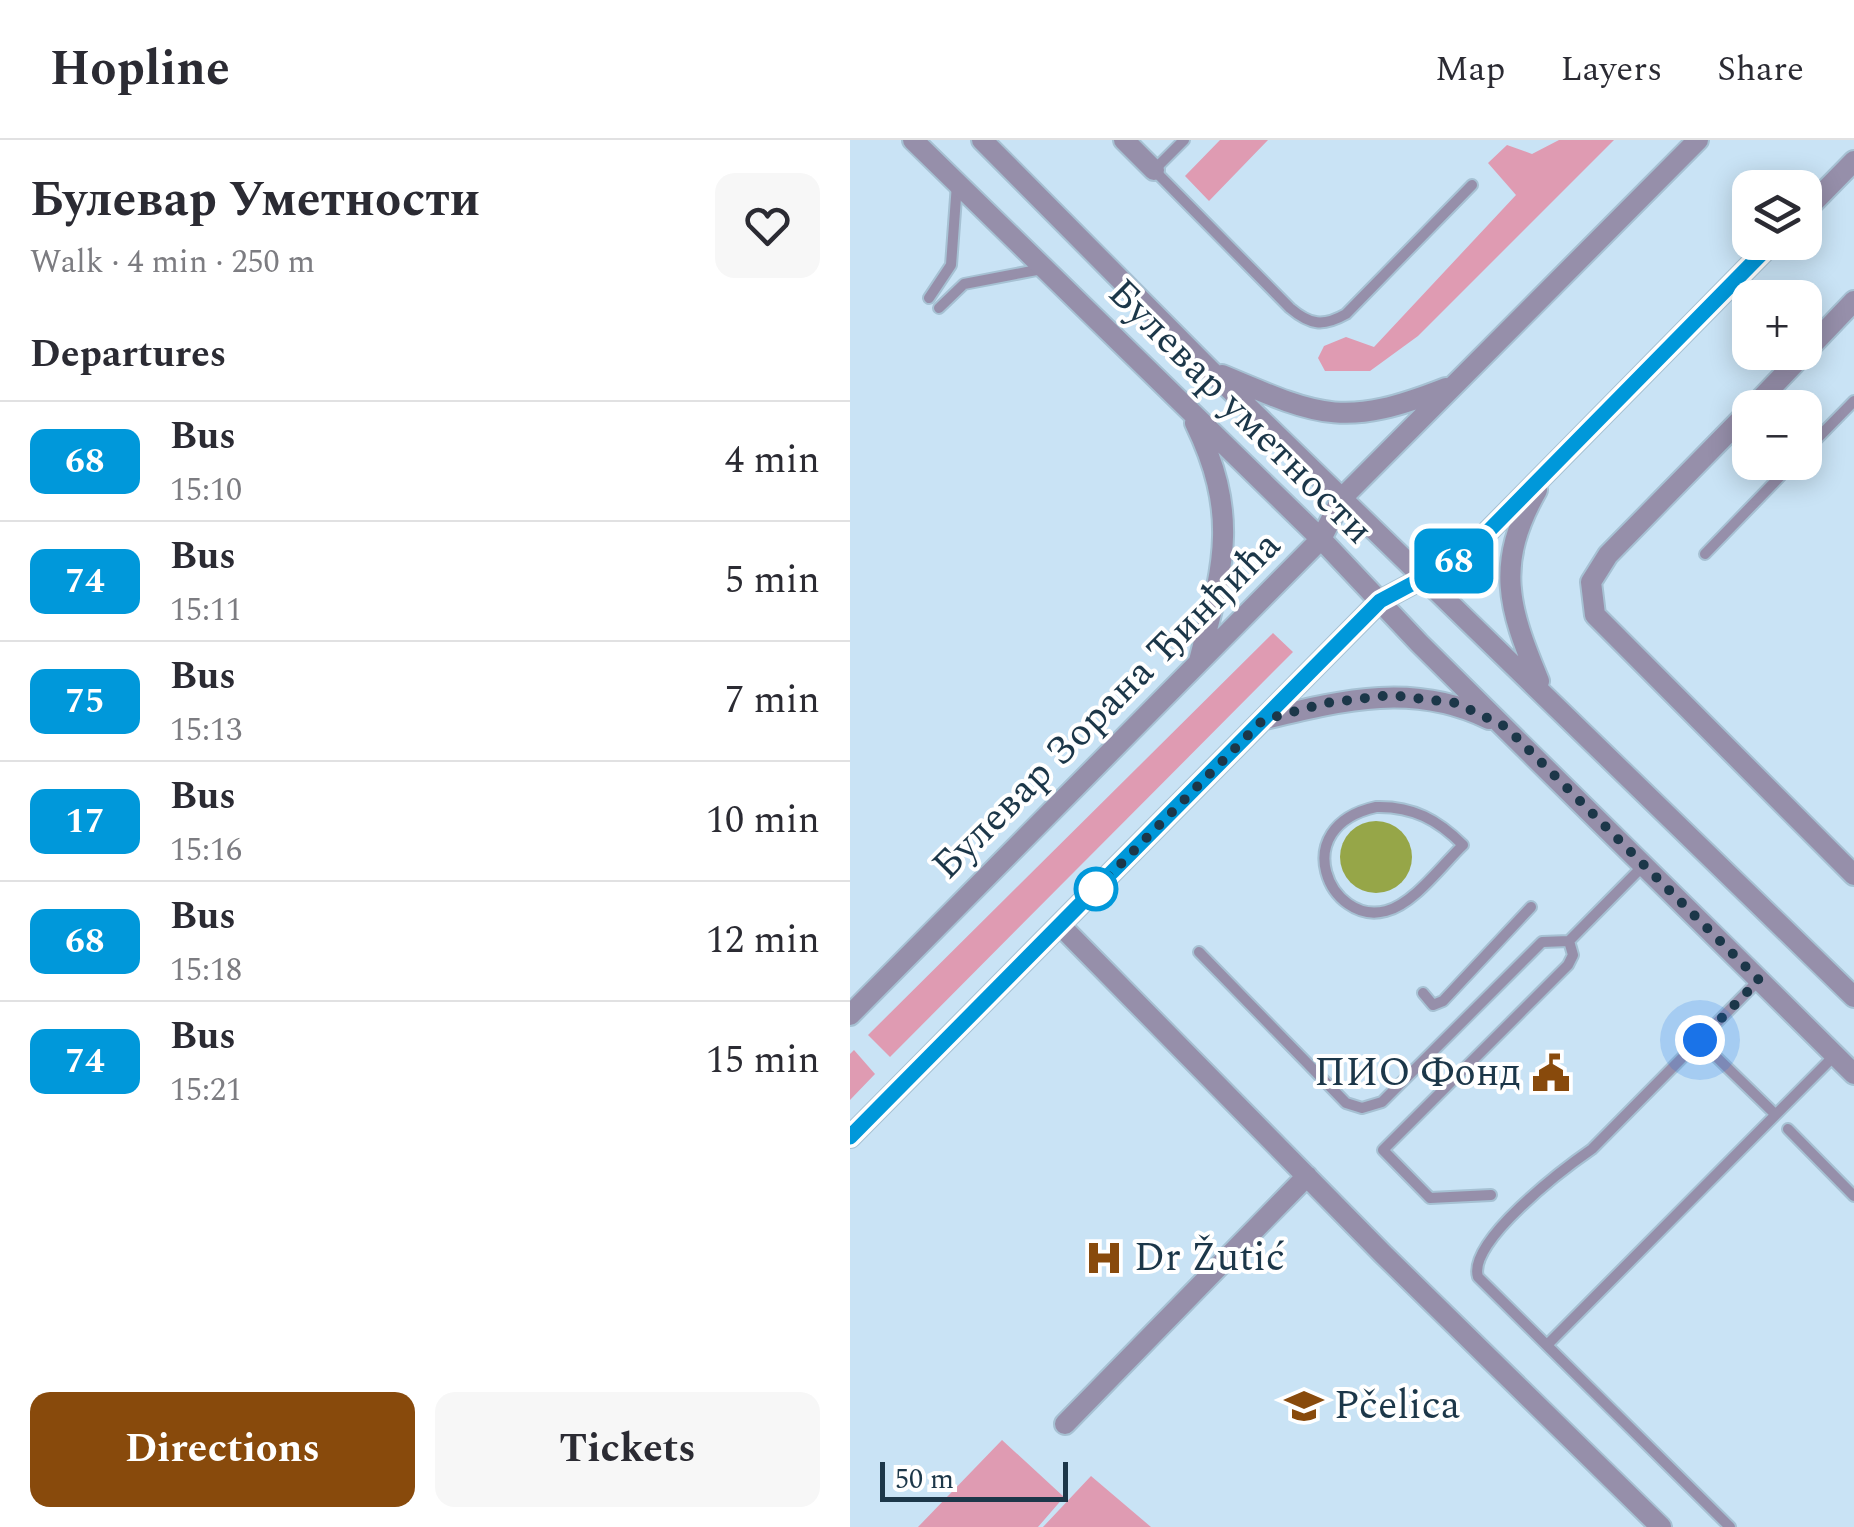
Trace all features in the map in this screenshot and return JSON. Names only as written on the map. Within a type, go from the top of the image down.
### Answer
[{"type":"street","name":"Булевар уметности","points":[[914,140],[1321,539],[1854,1074]]},
{"type":"street","name":"Булевар уметности","points":[[982,140],[1210,370],[1854,996]]},
{"type":"street","points":[[1124,140],[1154,170]]},
{"type":"street","name":"Булевар Зорана Ђинђића","points":[[850,1015],[1321,539],[1342,498],[1698,140]]},
{"type":"street","points":[[1822,193],[1854,161]]},
{"type":"street","points":[[850,1137],[1380,601],[1464,556],[1756,260]]},
{"type":"street","points":[[1769,390],[1854,301]]},
{"type":"street","points":[[1210,370],[1287,402],[1336,415],[1385,410],[1453,386]]},
{"type":"street","points":[[1187,408],[1206,446],[1225,508],[1218,592],[1198,664]]},
{"type":"street","points":[[1732,428],[1608,555],[1591,582],[1595,615],[1854,874]]},
{"type":"street","points":[[1544,692],[1516,619],[1507,577],[1518,529],[1550,468]]},
{"type":"street","points":[[1263,720],[1326,703],[1390,695],[1456,703],[1506,727]]},
{"type":"street","points":[[1060,925],[1662,1527]]},
{"type":"street","points":[[1066,1424],[1307,1176]]},
{"type":"lane","points":[[1184,140],[1154,170],[1303,320],[1322,324],[1346,314],[1472,185]]},
{"type":"lane","points":[[929,298],[951,265],[958,183]]},
{"type":"lane","points":[[939,308],[964,284],[1044,268]]},
{"type":"lane","points":[[1822,434],[1854,401]]},
{"type":"lane","points":[[1705,554],[1777,480]]},
{"type":"lane","points":[[1376,808],[1419,813],[1435,820],[1463,846],[1402,903],[1385,912],[1352,906],[1338,894],[1324,863],[1329,834],[1340,820],[1376,808]]},
{"type":"lane","points":[[1199,952],[1346,1103],[1362,1108],[1382,1102],[1542,942],[1569,941],[1644,865]]},
{"type":"lane","points":[[1422,993],[1433,1005],[1443,1001],[1531,907]]},
{"type":"lane","points":[[1490,1196],[1430,1198],[1383,1150],[1568,965],[1573,955],[1569,941]]},
{"type":"lane","points":[[1730,1527],[1478,1277],[1476,1258],[1564,1168],[1592,1150],[1759,980]]},
{"type":"lane","points":[[1700,1040],[1775,1114]]},
{"type":"lane","points":[[1548,1344],[1835,1055]]},
{"type":"lane","points":[[1788,1130],[1854,1196]]},
{"type":"shaded area","points":[[1220,140],[1268,140],[1209,201],[1185,176]]},
{"type":"shaded area","points":[[1559,140],[1614,140],[1418,336],[1370,371],[1325,371],[1318,358],[1324,346],[1346,337],[1374,347],[1516,195],[1488,163],[1507,145],[1532,154]]},
{"type":"shaded area","points":[[1273,633],[1293,652],[890,1057],[868,1035]]},
{"type":"shaded area","points":[[1376,821],[1401,832],[1412,857],[1401,882],[1376,893],[1351,882],[1340,857],[1351,832]]},
{"type":"shaded area","points":[[854,1050],[875,1074],[850,1100],[850,1054]]},
{"type":"shaded area","points":[[1002,1440],[1064,1497],[1038,1527],[918,1527]]},
{"type":"shaded area","points":[[1091,1476],[1151,1527],[1043,1527]]},
{"type":"bus line","name":"68","points":[[850,1137],[1380,601],[1464,556],[1755,260]]},
{"type":"place","name":"ПИО Фонд","points":[[1551,1073]]},
{"type":"place","name":"Dr Žutić","points":[[1104,1258]]},
{"type":"place","name":"Pčelica","points":[[1304,1406]]},
{"type":"route","points":[[1096,889],[1263,720],[1364,697],[1390,695],[1456,703],[1506,727],[1759,980],[1700,1040]]}]
